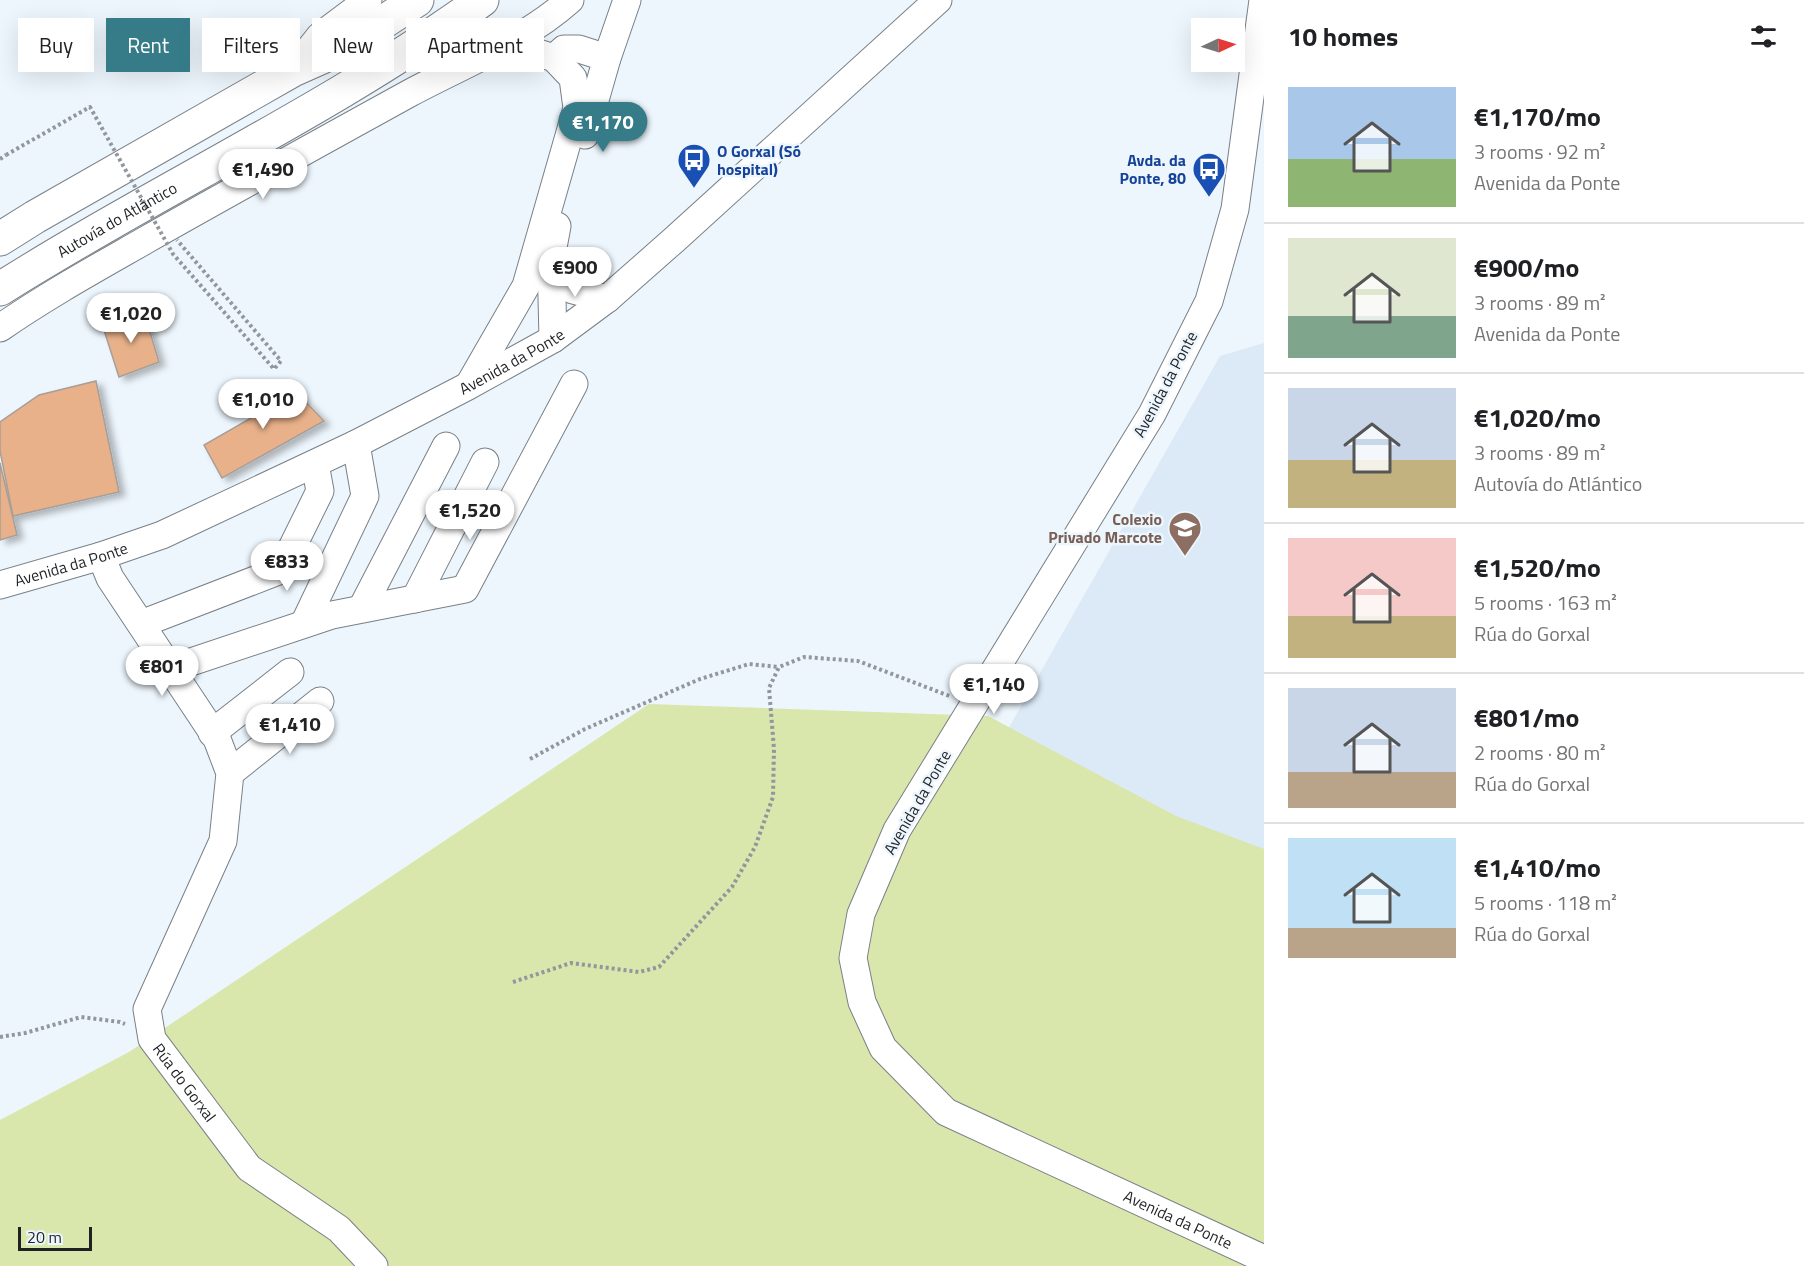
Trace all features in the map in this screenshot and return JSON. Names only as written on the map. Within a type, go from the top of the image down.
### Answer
[{"type":"highway","points":[[300,67],[347,46],[417,0]]},
{"type":"highway","name":"Autovía do Atlántico","points":[[0,290],[71,244],[360,81],[482,0]]},
{"type":"highway","points":[[0,239],[289,72]]},
{"type":"street","points":[[300,61],[320,36],[368,0]]},
{"type":"street","points":[[544,20],[570,0]]},
{"type":"street","points":[[553,339],[550,258],[555,234],[607,58],[627,0]]},
{"type":"street","name":"Avenida da Ponte","points":[[0,585],[101,556],[162,535],[356,444],[553,339],[607,299],[938,0]]},
{"type":"street","name":"Avenida da Ponte","points":[[1263,10],[1235,209],[1209,301],[1152,414],[897,830],[861,914],[853,958],[862,1002],[883,1048],[946,1112],[1264,1259]]},
{"type":"street","points":[[554,58],[564,49],[579,49],[607,58]]},
{"type":"street","points":[[468,386],[526,286],[577,108],[573,78],[554,58],[544,55]]},
{"type":"street","points":[[0,328],[35,303],[170,226],[451,72]]},
{"type":"street","points":[[550,258],[573,290],[607,299]]},
{"type":"street","points":[[526,286],[532,314],[553,339]]},
{"type":"street","points":[[170,669],[332,615],[465,589],[574,384]]},
{"type":"street","points":[[304,624],[365,496],[356,444]]},
{"type":"street","points":[[362,608],[446,446]]},
{"type":"street","points":[[415,599],[485,462]]},
{"type":"street","points":[[141,624],[281,570],[320,491],[315,464]]},
{"type":"street","points":[[101,556],[110,578],[212,733],[230,773],[320,700]]},
{"type":"street","points":[[212,733],[290,672]]},
{"type":"street","name":"Rúa do Gorxal","points":[[230,773],[223,841],[147,1009],[152,1039],[249,1168],[339,1229],[374,1266]]},
{"type":"path","points":[[0,159],[90,107],[173,254],[274,369],[281,362],[177,240]]},
{"type":"path","points":[[530,759],[585,729],[699,679],[749,664],[779,667],[804,657],[858,661],[974,705]]},
{"type":"path","points":[[513,982],[571,963],[639,972],[659,967],[732,887],[755,847],[773,797],[774,749],[769,688],[779,667]]},
{"type":"path","points":[[0,1036],[25,1033],[81,1017],[120,1022],[152,1039]]},
{"type":"shaded area","name":"Colexio Privado Marcote","points":[[1264,343],[1264,983],[991,759],[1220,356]]},
{"type":"green space","points":[[649,704],[988,716],[1176,816],[1264,849],[1264,1266],[0,1266],[0,1120],[129,1052]]},
{"type":"building","points":[[144,312],[159,362],[119,377],[103,327]]},
{"type":"building","points":[[96,381],[119,492],[13,516],[0,451],[0,422],[39,395]]},
{"type":"building","points":[[278,386],[297,393],[324,421],[222,478],[204,445],[260,413],[254,396]]},
{"type":"building","points":[[0,463],[17,535],[0,540]]},
{"type":"place","name":"O Gorxal (Só hospital)","points":[[694,189]]},
{"type":"place","name":"Avda. da Ponte, 80","points":[[1209,198]]},
{"type":"place","name":"Colexio Privado Marcote","points":[[1185,557]]}]
